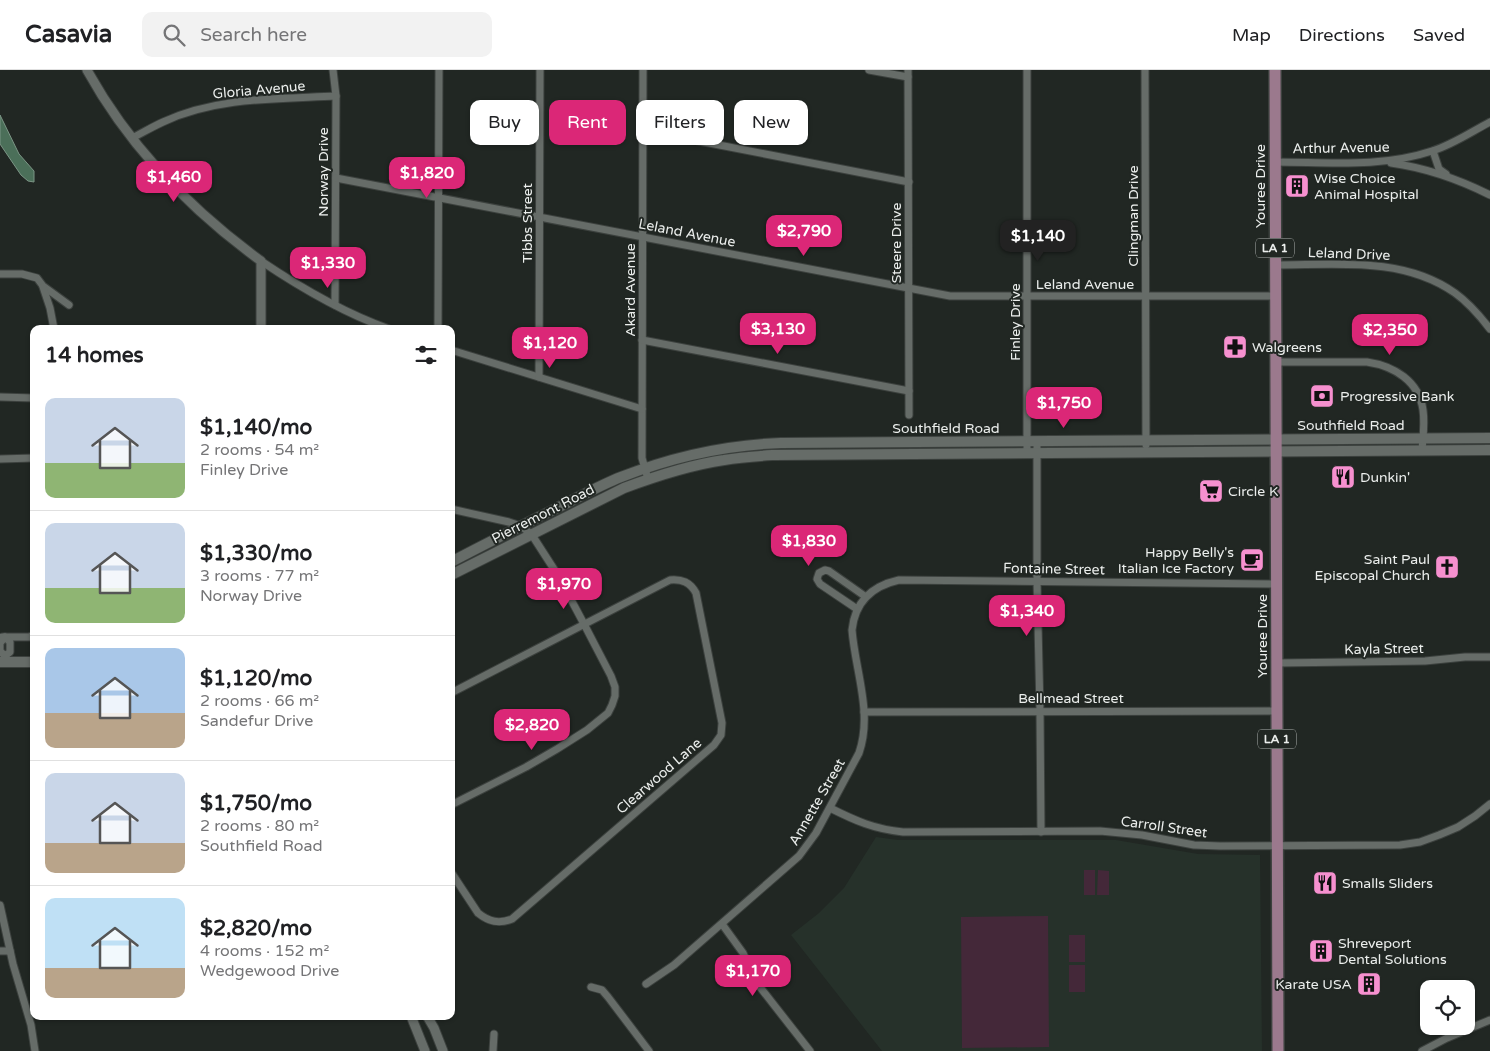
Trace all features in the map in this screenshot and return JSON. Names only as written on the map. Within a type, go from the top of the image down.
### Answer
[{"type":"main road","name":"Youree Drive","points":[[1275,70],[1278,1051]]},
{"type":"main road","name":"Southfield Road","points":[[645,468],[700,453],[767,444],[1490,438]]},
{"type":"main road","points":[[908,442],[908,454]]},
{"type":"main road","points":[[829,443],[830,454]]},
{"type":"main road","points":[[731,448],[732,459]]},
{"type":"main road","name":"Southfield Road","points":[[648,479],[682,469],[732,459],[774,455],[1490,450]]},
{"type":"main road","name":"Pierremont Road","points":[[455,560],[609,482],[645,468]]},
{"type":"main road","name":"Pierremont Road","points":[[455,573],[612,494],[648,479]]},
{"type":"main road","points":[[488,543],[495,553]]},
{"type":"main road","points":[[4,660],[30,662]]},
{"type":"street","points":[[87,70],[111,110],[151,162],[210,221],[261,261],[288,279],[335,305],[379,325]]},
{"type":"street","name":"Norway Drive","points":[[333,70],[336,96],[335,305]]},
{"type":"street","points":[[438,325],[439,70]]},
{"type":"street","name":"Tibbs Street","points":[[539,377],[540,70]]},
{"type":"street","name":"Akard Avenue","points":[[642,70],[642,100]]},
{"type":"street","points":[[869,70],[908,74]]},
{"type":"street","name":"Finley Drive","points":[[1027,70],[1027,296],[1037,581],[1041,832]]},
{"type":"street","name":"Clingman Drive","points":[[1145,70],[1146,453]]},
{"type":"street","name":"Steere Drive","points":[[908,74],[909,415]]},
{"type":"street","name":"Gloria Avenue","points":[[132,138],[163,122],[218,104],[336,96]]},
{"type":"street","name":"Arthur Avenue","points":[[1275,162],[1383,162],[1409,158],[1443,147],[1490,122]]},
{"type":"street","name":"Akard Avenue","points":[[642,145],[642,458],[648,479]]},
{"type":"street","points":[[719,145],[908,182]]},
{"type":"street","points":[[1433,151],[1439,169],[1448,176]]},
{"type":"street","points":[[1383,162],[1410,166],[1448,176],[1490,195]]},
{"type":"street","name":"Leland Avenue","points":[[336,178],[950,296],[1276,296]]},
{"type":"street","points":[[261,261],[261,325]]},
{"type":"street","name":"Leland Drive","points":[[1276,265],[1375,265],[1414,273],[1456,293],[1469,304],[1490,329]]},
{"type":"street","points":[[0,274],[22,274],[37,278],[43,286],[70,305]]},
{"type":"street","points":[[43,286],[53,325]]},
{"type":"street","points":[[642,340],[909,391]]},
{"type":"street","points":[[455,351],[642,409]]},
{"type":"street","points":[[1276,362],[1367,362],[1379,364],[1401,374],[1410,382],[1420,399],[1423,411],[1422,450]]},
{"type":"street","points":[[0,397],[30,398]]},
{"type":"street","points":[[1404,450],[1405,439]]},
{"type":"street","points":[[0,460],[30,458]]},
{"type":"street","points":[[455,510],[509,522],[521,526],[532,534],[584,624],[611,676],[615,692],[608,713],[579,735],[526,767],[455,803]]},
{"type":"street","points":[[857,610],[820,584],[817,579],[819,573],[825,570],[830,572],[866,597]]},
{"type":"street","name":"Clearwood Lane","points":[[455,878],[478,913],[484,918],[504,922],[516,917],[714,745],[721,735],[722,723],[696,593],[690,585],[684,581],[670,580],[584,624]]},
{"type":"street","name":"Fontaine Street","points":[[866,597],[872,590],[882,584],[899,580],[1277,584]]},
{"type":"street","name":"Annette Street","points":[[646,984],[674,965],[799,856],[816,833],[860,753],[864,741],[864,712],[852,624],[857,610],[866,597]]},
{"type":"street","points":[[455,691],[584,624]]},
{"type":"street","points":[[3,637],[30,637]]},
{"type":"street","points":[[3,637],[10,642],[9,653],[4,660]]},
{"type":"street","name":"Kayla Street","points":[[1277,663],[1425,661],[1465,657],[1490,657]]},
{"type":"street","name":"Bellmead Street","points":[[864,712],[1277,711]]},
{"type":"street","name":"Carroll Street","points":[[830,808],[876,828],[903,832],[1118,832],[1194,845],[1277,846],[1384,845],[1420,842],[1458,827],[1490,804]]},
{"type":"street","points":[[0,905],[10,951],[31,1025],[35,1051]]},
{"type":"street","points":[[722,924],[739,947],[761,989],[810,1051]]},
{"type":"street","points":[[0,951],[10,951]]},
{"type":"street","points":[[591,987],[602,990],[630,1023],[649,1051]]},
{"type":"street","points":[[413,1020],[425,1051]]},
{"type":"street","points":[[429,1020],[444,1051]]},
{"type":"street","points":[[1422,1051],[1490,1020]]},
{"type":"street","points":[[493,1051],[494,1034]]},
{"type":"shaded area","points":[[0,115],[19,154],[34,171],[34,182],[28,181],[21,175],[0,144]]},
{"type":"shaded area","points":[[876,837],[898,840],[1116,840],[1198,854],[1260,855],[1262,1051],[882,1051],[791,935],[819,913],[844,888]]},
{"type":"shaded area","points":[[1084,870],[1095,870],[1095,895],[1084,895]]},
{"type":"shaded area","points":[[1098,870],[1109,871],[1109,895],[1097,895]]},
{"type":"shaded area","points":[[1048,916],[1049,1047],[962,1048],[961,917]]},
{"type":"shaded area","points":[[1069,935],[1085,935],[1085,962],[1069,962]]},
{"type":"shaded area","points":[[1069,965],[1085,965],[1085,992],[1069,992]]},
{"type":"place","name":"Wise Choice Animal Hospital","points":[[1297,186]]},
{"type":"place","name":"Walgreens","points":[[1235,347]]},
{"type":"place","name":"Progressive Bank","points":[[1322,396]]},
{"type":"place","name":"Dunkin'","points":[[1343,477]]},
{"type":"place","name":"Circle K","points":[[1211,491]]},
{"type":"place","name":"Happy Belly's Italian Ice Factory","points":[[1252,560]]},
{"type":"place","name":"Saint Paul Episcopal Church","points":[[1447,567]]},
{"type":"place","name":"Smalls Sliders","points":[[1325,883]]},
{"type":"place","name":"Shreveport Dental Solutions","points":[[1321,951]]},
{"type":"place","name":"Karate USA","points":[[1369,984]]}]
